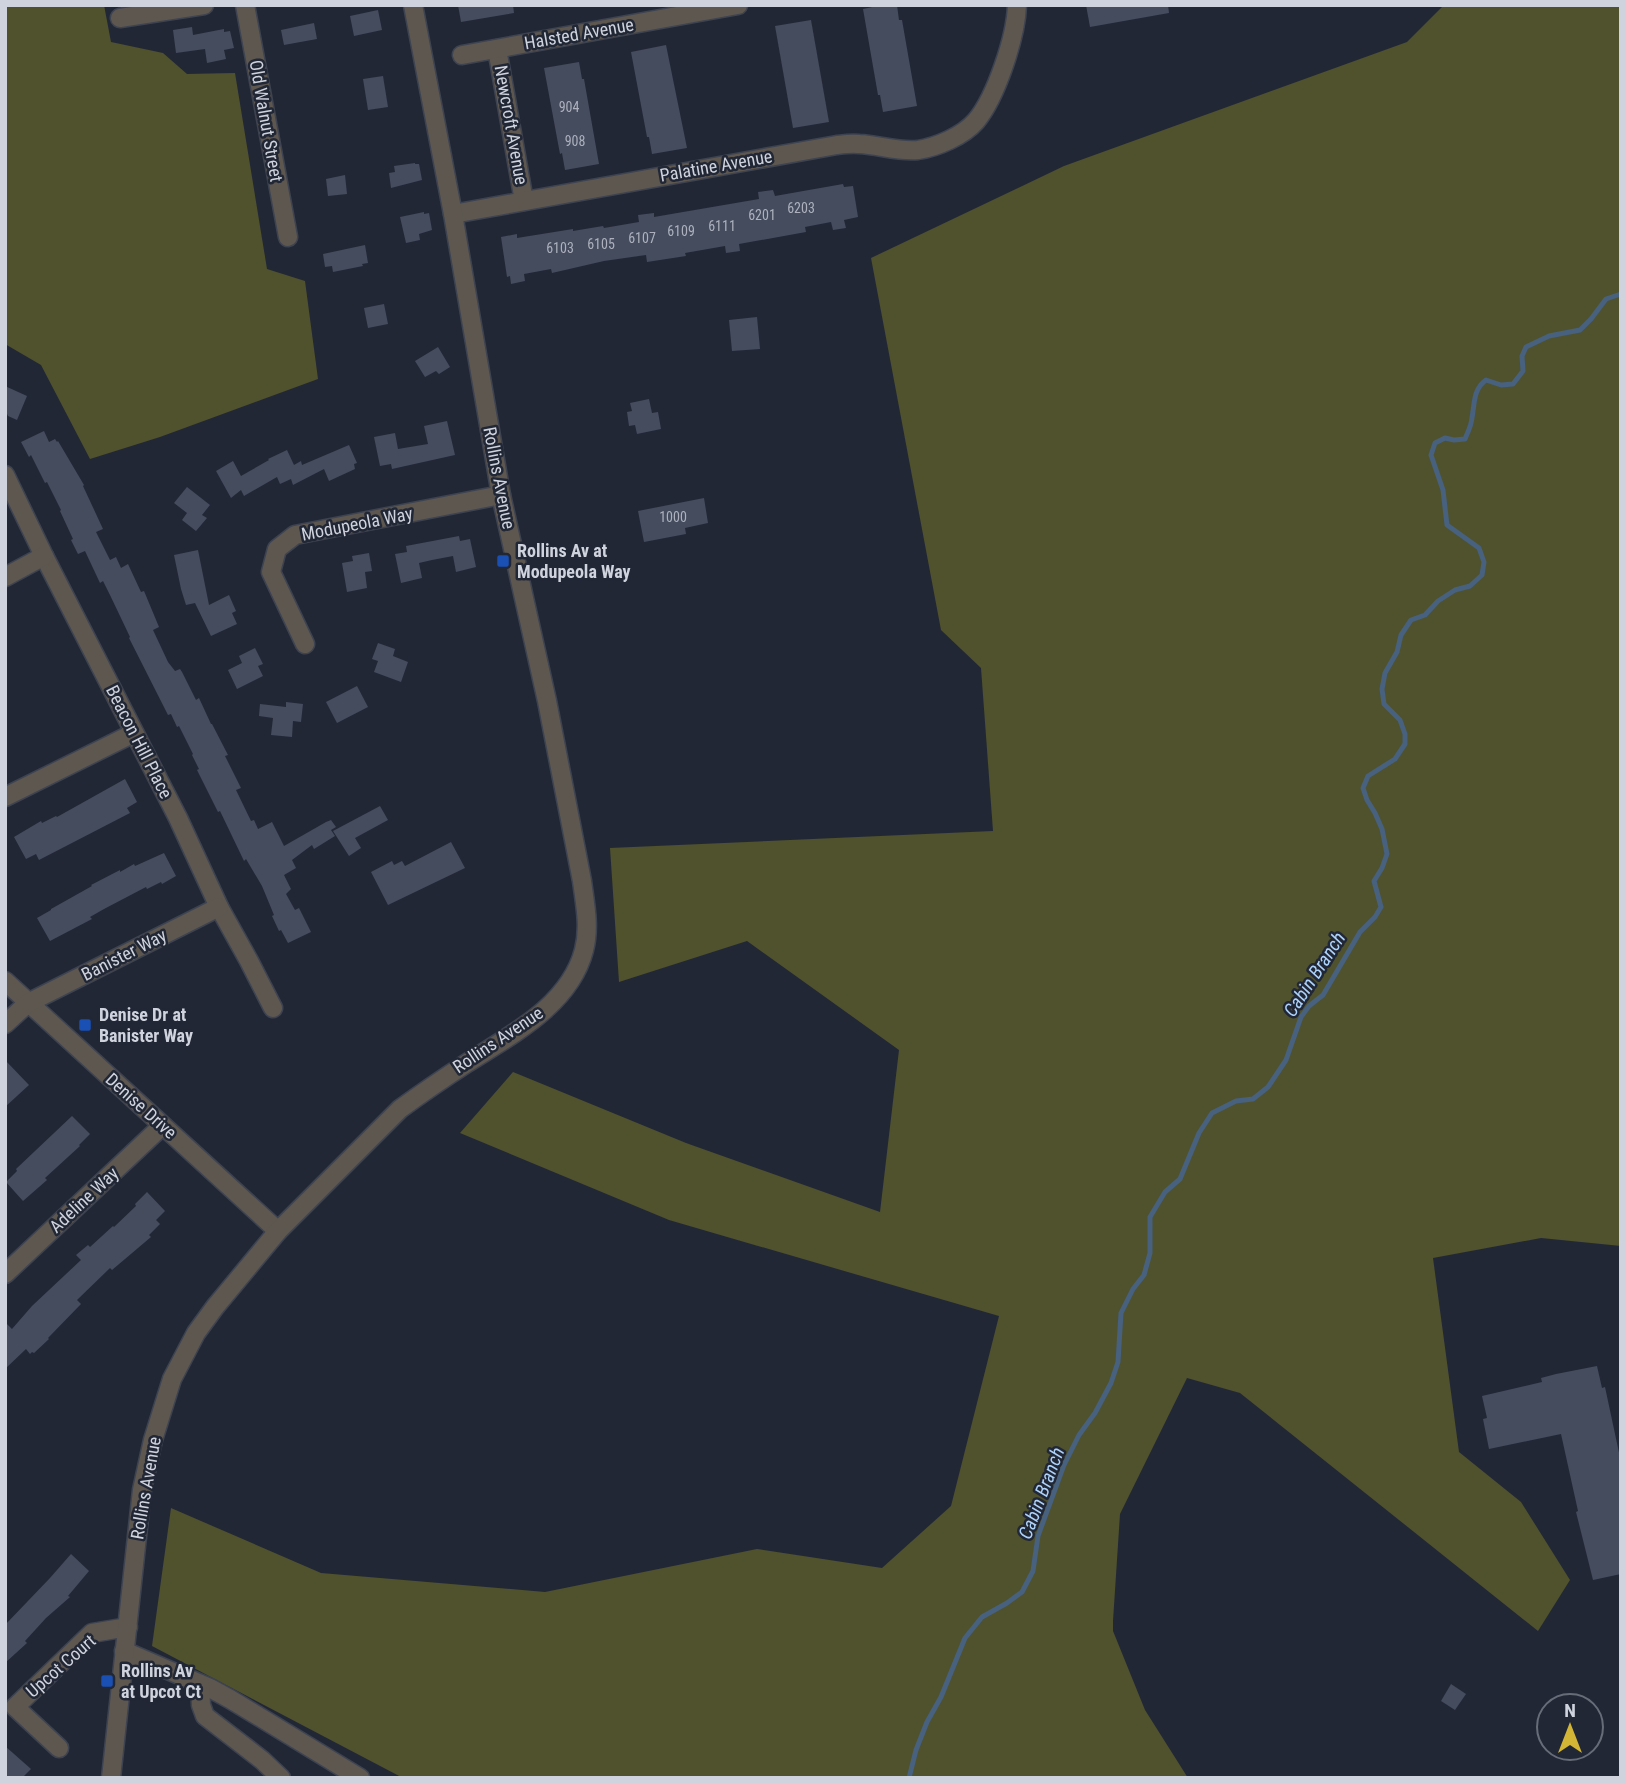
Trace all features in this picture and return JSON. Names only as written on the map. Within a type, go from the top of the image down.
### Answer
[{"type":"street","points":[[120,18],[204,5]]},
{"type":"street","name":"Old Walnut Street","points":[[245,5],[288,237]]},
{"type":"street","name":"Rollins Avenue","points":[[111,1778],[147,1464],[172,1379],[196,1333],[278,1231],[400,1109],[545,1009],[570,981],[584,950],[587,923],[582,881],[547,701],[501,495],[453,214],[413,5]]},
{"type":"street","name":"Halsted Avenue","points":[[462,55],[738,5]]},
{"type":"street","name":"Palatine Avenue","points":[[453,214],[838,145],[856,143],[919,150],[941,143],[974,123],[988,103],[1003,65],[1017,15],[1017,5]]},
{"type":"street","name":"Newcroft Avenue","points":[[497,49],[524,201]]},
{"type":"street","name":"Beacon Hill Place","points":[[5,475],[178,818],[219,907],[273,1008]]},
{"type":"street","name":"Modupeola Way","points":[[305,644],[271,572],[277,549],[295,535],[501,495]]},
{"type":"street","points":[[5,577],[44,556]]},
{"type":"street","points":[[5,797],[134,733]]},
{"type":"street","name":"Banister Way","points":[[5,1024],[28,1003],[219,907]]},
{"type":"street","name":"Denise Drive","points":[[5,981],[278,1231]]},
{"type":"street","name":"Adeline Way","points":[[5,1274],[162,1126]]},
{"type":"street","name":"Upcot Court","points":[[60,1748],[15,1707],[92,1633],[128,1628]]},
{"type":"street","points":[[124,1651],[230,1699],[360,1778]]},
{"type":"street","points":[[200,1684],[201,1705],[205,1716],[281,1778]]},
{"type":"green space","points":[[5,5],[104,5],[111,42],[163,53],[187,74],[235,73],[267,269],[305,281],[318,379],[160,437],[90,459],[41,365],[5,344]]},
{"type":"green space","points":[[1444,5],[1621,5],[1621,1246],[1541,1238],[1433,1258],[1459,1452],[1521,1502],[1570,1580],[1538,1631],[1240,1393],[1187,1378],[1120,1514],[1113,1631],[1145,1710],[1188,1778],[403,1778],[152,1646],[171,1508],[321,1573],[545,1592],[757,1549],[882,1568],[951,1506],[999,1316],[669,1220],[460,1133],[513,1072],[686,1143],[880,1212],[899,1050],[747,941],[619,982],[610,848],[993,831],[981,668],[941,630],[871,258],[1064,166],[1407,42]]},
{"type":"building","points":[[458,5],[513,5],[514,13],[461,22]]},
{"type":"building","points":[[897,5],[917,106],[883,112],[863,9]]},
{"type":"building","points":[[1086,5],[1168,5],[1169,13],[1090,27]]},
{"type":"building","points":[[378,10],[382,30],[354,36],[350,16]]},
{"type":"building","points":[[811,20],[829,122],[793,128],[775,26]]},
{"type":"building","points":[[314,23],[317,39],[284,45],[281,30]]},
{"type":"building","points":[[192,27],[193,35],[224,29],[224,32],[230,31],[234,48],[224,50],[226,59],[207,63],[205,49],[176,53],[173,30]]},
{"type":"building","points":[[666,45],[687,148],[652,154],[631,52]]},
{"type":"building","points":[[579,62],[599,164],[565,170],[544,68]]},
{"type":"building","points":[[383,76],[388,107],[368,110],[363,79]]},
{"type":"building","points":[[419,164],[422,180],[391,188],[389,173],[395,172],[394,166]]},
{"type":"building","points":[[345,175],[347,194],[328,196],[326,179]]},
{"type":"building","points":[[843,184],[844,187],[853,186],[858,217],[844,220],[846,228],[833,230],[831,222],[805,227],[806,232],[739,244],[740,251],[726,253],[725,246],[647,262],[646,255],[604,261],[552,273],[551,269],[524,274],[525,281],[511,284],[510,276],[507,277],[501,237],[517,234],[517,238],[573,229],[604,228],[639,222],[638,215],[654,213],[654,217],[759,199],[758,192],[773,190],[775,196]]},
{"type":"building","points":[[429,213],[432,230],[419,234],[420,240],[406,243],[400,217]]},
{"type":"building","points":[[365,245],[368,263],[362,264],[363,266],[333,272],[332,266],[325,267],[323,254]]},
{"type":"building","points":[[384,304],[388,324],[368,328],[364,308]]},
{"type":"building","points":[[757,317],[760,349],[732,351],[729,320]]},
{"type":"building","points":[[438,347],[450,367],[439,374],[436,371],[425,377],[415,361]]},
{"type":"building","points":[[5,386],[27,396],[17,420],[8,416],[5,410]]},
{"type":"building","points":[[649,399],[652,413],[658,412],[661,429],[637,434],[635,425],[629,426],[627,412],[632,411],[630,403]]},
{"type":"building","points":[[447,421],[455,455],[392,469],[391,464],[380,466],[374,437],[395,433],[398,449],[428,444],[424,426]]},
{"type":"building","points":[[44,431],[49,442],[55,439],[58,441],[84,485],[103,529],[96,532],[110,560],[116,557],[121,568],[128,564],[141,592],[144,591],[159,627],[153,630],[168,662],[175,671],[180,669],[196,700],[199,698],[228,755],[225,756],[241,788],[236,790],[251,821],[254,820],[258,829],[272,822],[284,846],[331,820],[336,827],[331,830],[335,836],[314,849],[312,845],[292,860],[296,868],[284,875],[291,889],[286,894],[295,910],[299,908],[311,932],[288,943],[281,930],[279,931],[262,886],[246,859],[244,861],[220,811],[218,812],[197,770],[199,769],[193,754],[179,726],[177,727],[171,714],[168,715],[103,581],[100,583],[85,551],[78,554],[47,482],[45,483],[21,442]]},
{"type":"building","points":[[349,445],[357,463],[354,464],[355,469],[329,481],[324,469],[293,485],[291,479],[280,484],[277,477],[244,496],[241,490],[231,498],[216,471],[233,461],[241,476],[287,450],[294,465],[301,461],[302,465]]},
{"type":"building","points":[[187,487],[210,505],[202,515],[207,518],[196,531],[182,520],[187,513],[174,503]]},
{"type":"building","points":[[704,498],[708,523],[685,528],[686,534],[644,542],[638,511]]},
{"type":"building","points":[[459,536],[460,541],[470,539],[476,567],[456,572],[453,556],[432,560],[419,563],[422,578],[401,583],[395,554],[407,552],[406,546]]},
{"type":"building","points":[[198,550],[209,605],[229,595],[236,611],[232,613],[237,624],[211,636],[195,603],[186,605],[174,555]]},
{"type":"building","points":[[369,553],[372,571],[365,572],[367,588],[347,592],[342,563],[353,561],[352,556]]},
{"type":"building","points":[[378,643],[395,649],[393,656],[408,662],[401,682],[374,672],[378,661],[372,659]]},
{"type":"building","points":[[255,648],[263,664],[258,666],[263,676],[237,689],[228,670],[242,663],[239,656]]},
{"type":"building","points":[[357,686],[368,707],[337,723],[326,702]]},
{"type":"building","points":[[286,702],[303,704],[301,722],[293,721],[292,737],[271,735],[273,718],[259,716],[260,704],[286,707]]},
{"type":"building","points":[[125,779],[137,802],[127,808],[130,813],[39,860],[36,854],[26,859],[14,837],[41,821],[42,823],[57,817]]},
{"type":"building","points":[[380,806],[388,820],[355,838],[361,848],[349,856],[333,831]]},
{"type":"building","points":[[451,842],[465,868],[388,905],[371,872],[392,861],[394,865],[402,861],[405,866]]},
{"type":"building","points":[[164,853],[176,876],[162,884],[161,882],[147,889],[146,887],[50,941],[37,918],[120,870]]},
{"type":"building","points":[[5,1060],[29,1085],[5,1107]]},
{"type":"building","points":[[72,1116],[90,1134],[45,1178],[47,1180],[23,1201],[6,1182],[16,1169]]},
{"type":"building","points":[[147,1192],[165,1211],[156,1220],[160,1224],[149,1235],[151,1237],[112,1270],[110,1268],[77,1300],[81,1304],[34,1353],[30,1354],[26,1349],[5,1369],[5,1322],[12,1329],[32,1306],[81,1260],[76,1255],[114,1227]]},
{"type":"building","points":[[1597,1366],[1602,1388],[1605,1387],[1621,1462],[1621,1574],[1593,1580],[1561,1434],[1489,1449],[1482,1396],[1542,1382],[1541,1378],[1556,1374]]},
{"type":"building","points":[[71,1554],[89,1571],[68,1596],[70,1597],[46,1618],[25,1641],[27,1643],[5,1663],[5,1625]]},
{"type":"building","points":[[1451,1684],[1466,1694],[1455,1710],[1441,1701]]},
{"type":"building","points":[[5,1746],[31,1769],[22,1778],[5,1778]]},
{"type":"waterway","name":"Cabin Branch","points":[[909,1778],[927,1722],[941,1697],[965,1638],[982,1617],[1022,1592],[1033,1571],[1038,1536],[1064,1465],[1111,1383],[1118,1362],[1121,1313],[1133,1289],[1144,1275],[1150,1253],[1150,1217],[1165,1192],[1180,1179],[1199,1133],[1212,1113],[1236,1101],[1253,1099],[1268,1087],[1286,1060],[1301,1017],[1309,1006],[1323,995],[1360,932],[1381,907],[1374,881],[1387,854],[1382,829],[1363,788],[1368,776],[1395,759],[1405,744],[1400,720],[1384,704],[1382,689],[1385,673],[1397,652],[1401,635],[1411,620],[1425,615],[1438,601],[1455,590],[1470,586],[1482,575],[1484,562],[1479,548],[1447,525],[1443,490],[1431,455],[1435,443],[1445,438],[1465,439],[1471,425],[1478,389],[1486,380],[1501,385],[1513,384],[1523,371],[1522,356],[1526,347],[1549,336],[1580,330],[1606,299],[1621,294]]},
{"type":"place","name":"Rollins Av at Modupeola Way","points":[[503,561]]},
{"type":"place","name":"Denise Dr at Banister Way","points":[[85,1025]]},
{"type":"place","name":"Rollins Av at Upcot Ct","points":[[107,1681]]}]
